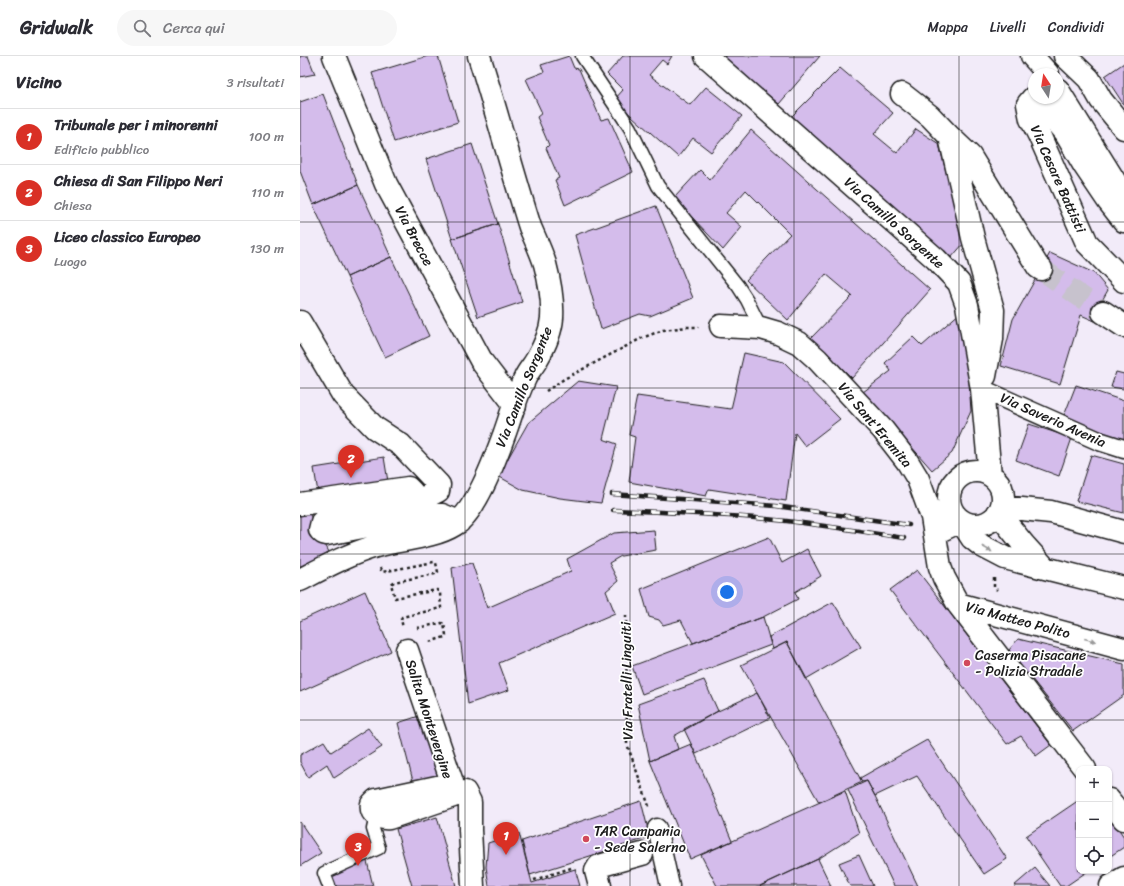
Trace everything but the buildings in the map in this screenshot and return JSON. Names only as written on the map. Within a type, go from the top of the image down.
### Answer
[{"type":"street","name":"Via Brecce","points":[[334,56],[386,184],[482,362],[517,398]]},
{"type":"street","name":"Via Camillo Sorgente","points":[[300,580],[337,560],[376,546],[429,534],[453,526],[459,522],[470,509],[482,487],[501,443],[525,377],[537,359],[549,330],[552,317],[550,293],[545,265],[531,228],[479,56]]},
{"type":"street","name":"Via Camillo Sorgente","points":[[706,56],[936,260],[959,283],[967,305],[982,389],[992,490]]},
{"type":"street","points":[[1032,56],[1043,68]]},
{"type":"street","points":[[1065,56],[1088,79],[1101,100],[1124,128]]},
{"type":"street","points":[[902,94],[930,116],[970,156],[1038,267],[1041,269]]},
{"type":"street","name":"Via Cesare Battisti","points":[[1124,221],[1084,165],[1066,134],[1037,98],[1030,100],[1028,104],[1031,119],[1087,243],[1124,281]]},
{"type":"street","points":[[1064,100],[1124,194]]},
{"type":"street","points":[[950,137],[973,238],[993,310],[992,339],[982,389]]},
{"type":"street","points":[[1103,312],[1124,326]]},
{"type":"street","points":[[300,322],[343,395],[375,428],[401,445],[439,486],[438,490],[430,496],[420,499],[411,499],[325,520],[322,522],[320,530],[323,534],[429,514],[442,515],[459,522]]},
{"type":"street","name":"Via Sant'Eremita","points":[[720,326],[761,328],[778,333],[799,343],[883,430],[907,461],[918,479],[929,506],[942,573],[958,604],[1083,766]]},
{"type":"street","name":"Via Saverio Avenia","points":[[982,389],[1098,441],[1124,450]]},
{"type":"street","points":[[992,490],[994,518],[978,524],[968,524],[954,514],[950,506],[952,488],[957,480],[963,475],[992,490],[1051,512],[1124,532]]},
{"type":"street","points":[[300,504],[403,488],[408,488],[410,490],[412,495],[411,499]]},
{"type":"street","points":[[992,490],[1024,545],[1044,567]]},
{"type":"street","points":[[929,506],[950,499]]},
{"type":"street","points":[[935,533],[961,520]]},
{"type":"street","points":[[961,520],[972,538],[982,546],[1005,558],[1124,588]]},
{"type":"street","name":"Via Matteo Polito","points":[[958,604],[1124,649]]},
{"type":"street","name":"Salita Montevergine","points":[[376,808],[450,784],[452,782],[406,640]]},
{"type":"street","points":[[376,808],[384,818],[389,818],[465,792],[470,802],[473,886]]},
{"type":"street","points":[[1110,802],[1124,820]]},
{"type":"street","points":[[657,828],[670,886]]},
{"type":"street","points":[[599,877],[599,866],[642,854]]},
{"type":"street","points":[[1111,886],[1124,878]]},
{"type":"lane","points":[[582,56],[630,128],[658,186],[738,286],[761,328]]},
{"type":"lane","points":[[329,886],[324,873],[379,848],[374,829],[376,808]]},
{"type":"path","points":[[517,398],[546,391],[564,379],[642,338],[663,330],[687,327],[720,326]]},
{"type":"path","points":[[376,546],[382,572],[434,562],[437,565],[437,573],[394,582],[391,584],[395,598],[437,590],[440,592],[442,606],[440,609],[402,617],[401,619],[408,647],[446,636],[443,623],[413,629]]},
{"type":"path","points":[[995,575],[993,581],[994,586],[998,591]]},
{"type":"path","name":"Via Fratelli Linguiti","points":[[626,615],[627,744],[657,828]]},
{"type":"path","points":[[534,880],[586,864],[592,864],[599,877]]},
{"type":"tunnel","points":[[1041,269],[1103,312]]},
{"type":"railway","points":[[612,494],[776,506],[909,525]]},
{"type":"railway","points":[[613,510],[709,514],[766,519],[904,538]]},
{"type":"place","name":"Chiesa di San Filippo Neri","points":[[351,478]]},
{"type":"place","name":"Caserma Pisacane - Polizia Stradale","points":[[967,663]]},
{"type":"place","name":"TAR Campania - Sede Salerno","points":[[586,839]]},
{"type":"place","name":"Tribunale per i minorenni","points":[[506,855]]},
{"type":"place","name":"Liceo classico Europeo","points":[[358,866]]}]
